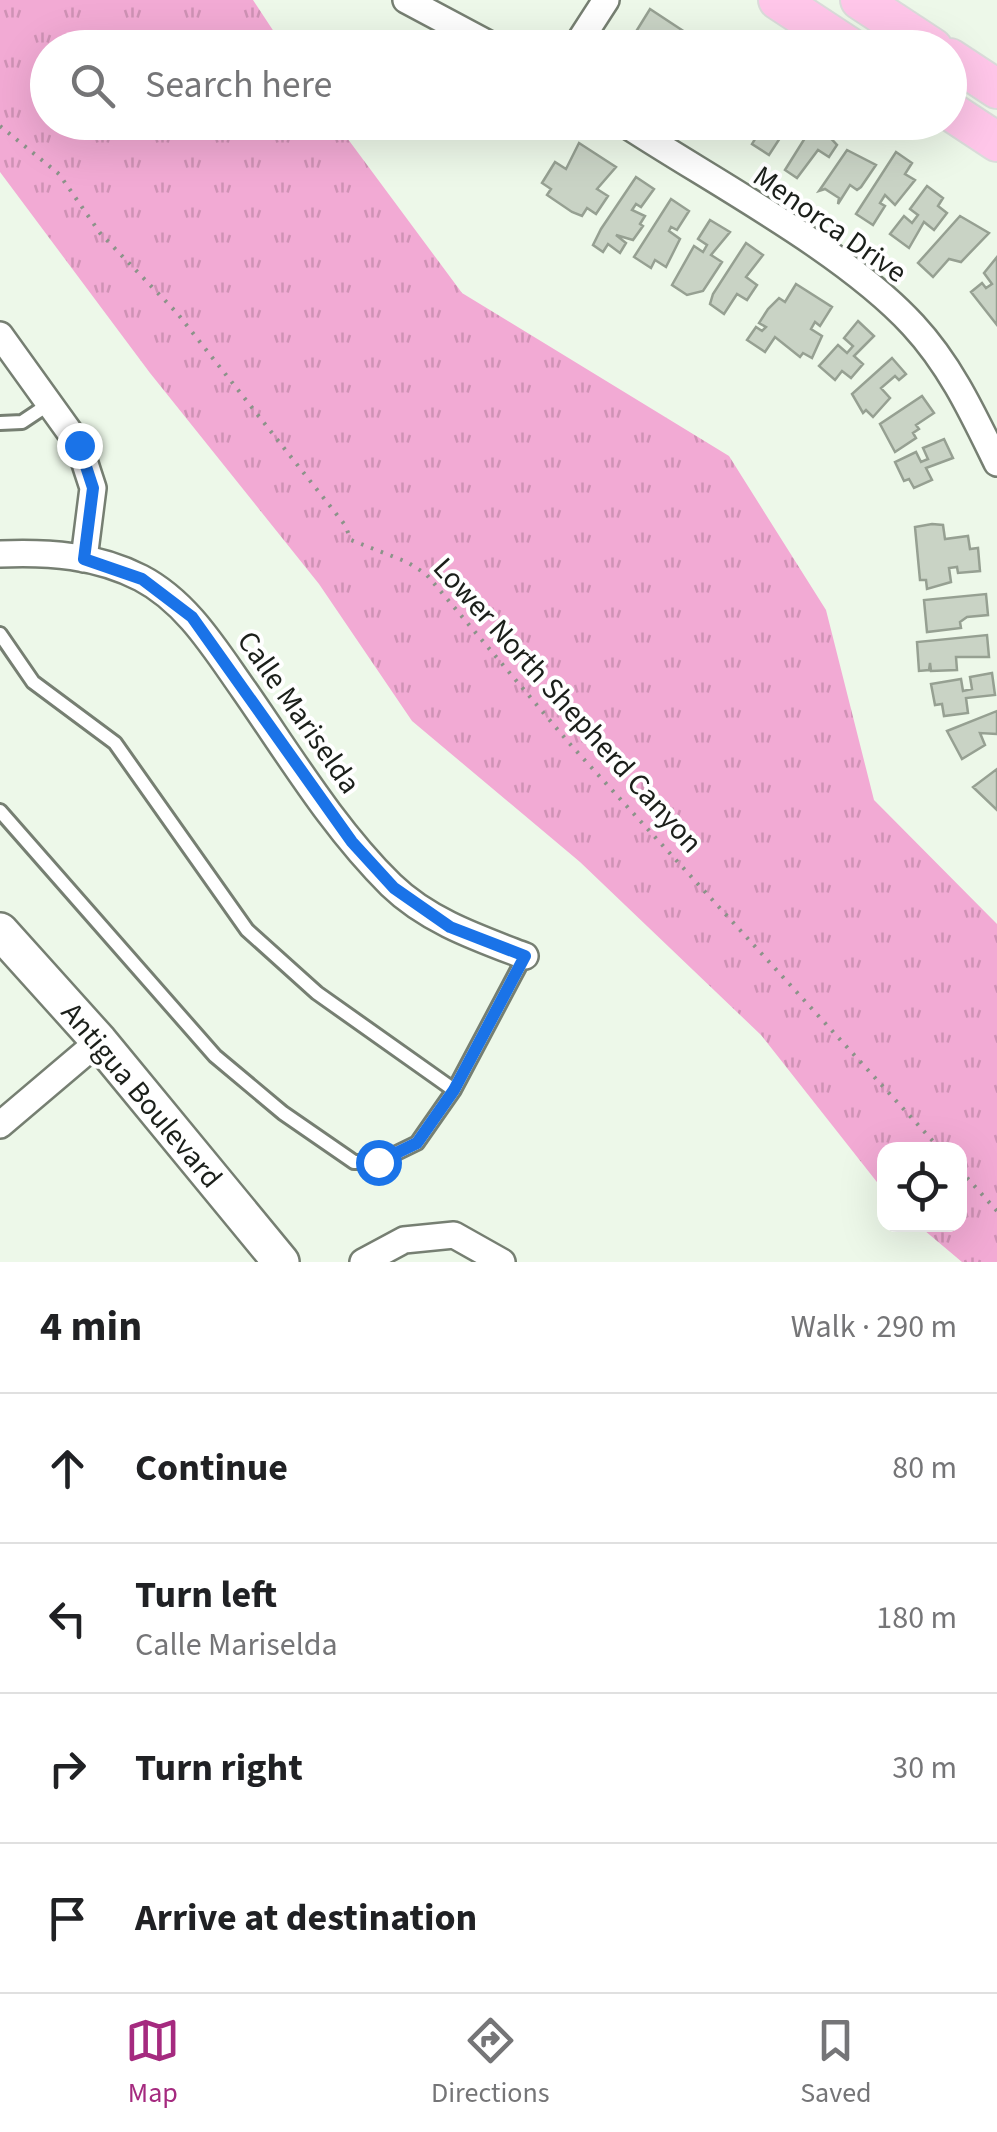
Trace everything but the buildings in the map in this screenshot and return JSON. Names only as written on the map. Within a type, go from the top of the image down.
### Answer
[{"type":"main road","points":[[778,0],[824,30]]},
{"type":"main road","points":[[860,0],[906,30]]},
{"type":"main road","points":[[967,69],[997,89]]},
{"type":"main road","points":[[967,123],[997,142]]},
{"type":"main road","name":"Antigua Boulevard","points":[[0,931],[99,1041],[281,1262]]},
{"type":"street","points":[[406,0],[462,30]]},
{"type":"street","points":[[587,30],[606,0]]},
{"type":"street","name":"Menorca Drive","points":[[650,140],[840,264],[912,324],[954,377],[997,463]]},
{"type":"street","points":[[0,336],[79,445],[93,488],[84,559]]},
{"type":"street","name":"Calle Mariselda","points":[[0,554],[60,552],[84,559],[142,579],[192,617],[352,842],[394,888],[450,927],[525,956]]},
{"type":"street","points":[[0,1125],[99,1041]]},
{"type":"street","points":[[363,1262],[404,1240],[454,1235],[502,1262]]},
{"type":"lane","points":[[0,423],[22,422],[49,404]]},
{"type":"lane","points":[[0,634],[33,682],[115,744],[246,930],[317,993],[454,1090]]},
{"type":"lane","points":[[2,819],[214,1056],[283,1114],[354,1162],[378,1162],[417,1143],[454,1090],[525,956]]},
{"type":"path","name":"Lower North Shepherd Canyon","points":[[0,126],[59,174],[100,233],[177,313],[344,525],[351,540],[408,562],[426,574],[569,743],[934,1142]]},
{"type":"path","points":[[967,1178],[997,1211]]},
{"type":"green space","points":[[0,0],[253,0],[273,30],[30,30],[30,140],[349,140],[462,293],[729,456],[826,610],[874,800],[997,924],[997,1262],[962,1262],[926,1232],[967,1232],[967,1142],[877,1142],[877,1182],[761,1035],[580,862],[412,721],[319,584],[150,373],[0,172]]},
{"type":"route","points":[[79,445],[93,488],[84,559],[142,579],[192,617],[352,842],[394,888],[450,927],[525,956],[454,1090],[417,1143],[378,1162]]}]
